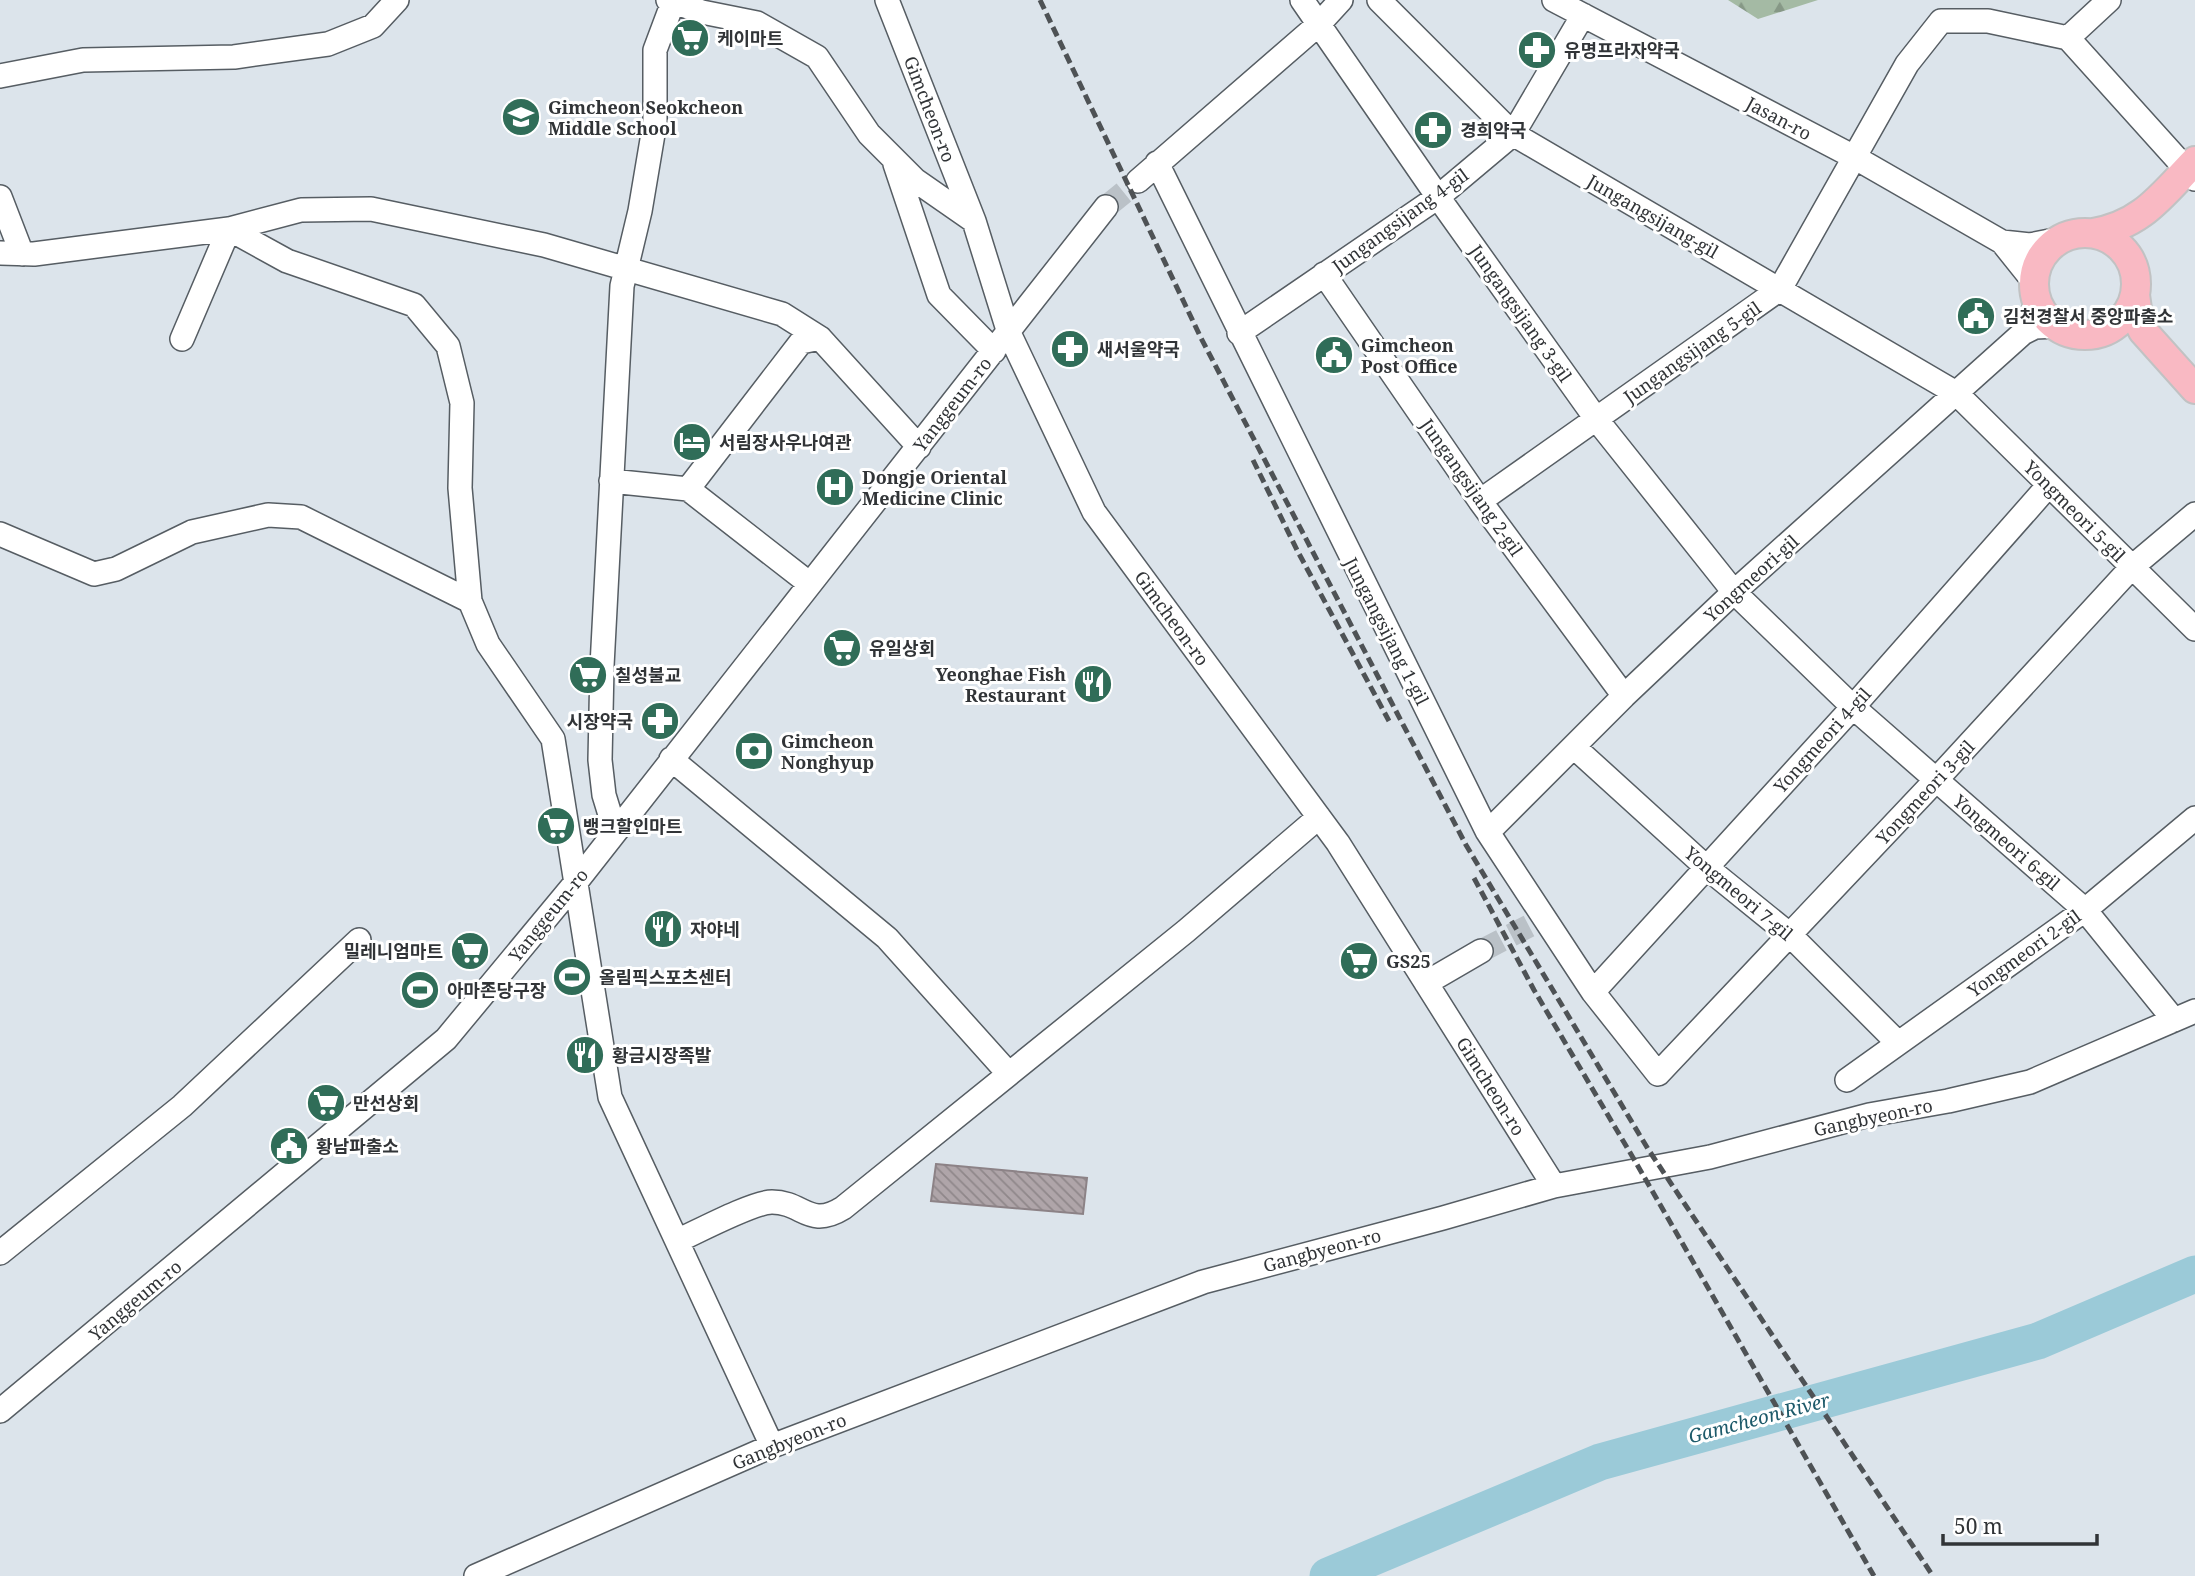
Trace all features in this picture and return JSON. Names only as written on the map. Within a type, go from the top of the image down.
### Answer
[{"type":"main road","points":[[2149,340],[2131,332],[2074,333],[2058,326],[2045,314],[2036,291],[2038,265],[2046,250],[2060,239],[2076,233],[2093,233],[2126,225],[2192,170]]},
{"type":"main road","points":[[2152,205],[2138,226],[2133,241],[2132,263],[2136,279],[2139,323],[2149,340],[2195,389]]},
{"type":"main road","points":[[2093,233],[2110,239],[2123,250],[2132,263]]},
{"type":"main road","points":[[2105,331],[2119,322],[2129,310],[2135,295]]},
{"type":"street","points":[[0,76],[83,60],[234,57],[328,44],[373,26],[397,0]]},
{"type":"street","name":"Gimcheon-ro","points":[[887,0],[974,221],[1009,333],[1094,512],[1338,844],[1554,1186]]},
{"type":"street","name":"Jungangsijang 3-gil","points":[[1303,0],[1438,197],[1597,419],[1734,592]]},
{"type":"street","points":[[1138,181],[1319,24],[1341,0]]},
{"type":"street","name":"Jungangsijang-gil","points":[[1379,0],[1513,134],[1956,393]]},
{"type":"street","name":"Jasan-ro","points":[[1554,0],[1854,158],[2002,242]]},
{"type":"street","points":[[2109,0],[2068,38],[2192,170]]},
{"type":"street","points":[[615,831],[604,795],[600,760],[622,286],[640,211],[655,122],[655,50],[671,1],[702,12],[757,23],[817,57],[869,134],[915,180],[974,221]]},
{"type":"street","name":"Jungangsijang 4-gil","points":[[1239,333],[1438,197],[1513,134],[1583,15]]},
{"type":"street","name":"Jungangsijang 5-gil","points":[[1480,501],[1780,289],[1907,64],[1941,21],[1988,21],[2068,38]]},
{"type":"street","points":[[892,158],[939,295],[994,351]]},
{"type":"street","name":"Jungangsijang 1-gil","points":[[1157,163],[1488,832],[1536,922],[1658,1074]]},
{"type":"street","points":[[0,197],[11,253],[34,254],[229,229],[301,210],[371,209],[544,246],[782,314],[820,338],[919,447]]},
{"type":"street","points":[[1009,333],[1106,207]]},
{"type":"street","points":[[182,339],[229,229]]},
{"type":"street","points":[[229,229],[287,261],[414,305],[448,346],[462,403],[460,488],[470,601],[488,644],[553,739],[610,1097],[772,1446]]},
{"type":"street","points":[[2002,242],[2030,245],[2060,239]]},
{"type":"street","points":[[2002,242],[2036,291]]},
{"type":"street","name":"Jungangsijang 2-gil","points":[[1324,274],[1480,501],[1624,696]]},
{"type":"street","name":"Yongmeori-gil","points":[[1488,832],[1624,696],[1734,592],[2023,333],[2031,318],[2036,291]]},
{"type":"street","points":[[2023,333],[2035,327],[2058,326]]},
{"type":"street","name":"Yanggeum-ro","points":[[0,1411],[446,1039],[577,880],[1009,333]]},
{"type":"street","points":[[688,489],[801,342],[820,338]]},
{"type":"street","name":"Yongmeori 5-gil","points":[[1956,393],[2195,629]]},
{"type":"street","points":[[611,481],[688,489],[810,584]]},
{"type":"street","name":"Yongmeori 4-gil","points":[[1592,992],[1853,707],[2049,485]]},
{"type":"street","name":"Yongmeori 3-gil","points":[[1658,1074],[1936,780],[2132,567],[2195,514]]},
{"type":"street","points":[[0,534],[94,575],[116,569],[192,532],[268,515],[301,517],[470,601]]},
{"type":"street","name":"Yongmeori 6-gil","points":[[1734,592],[1853,707],[2084,910],[2185,1015]]},
{"type":"street","name":"Yongmeori 7-gil","points":[[1574,747],[1706,867],[1790,935],[1898,1043]]},
{"type":"street","points":[[671,759],[887,938],[1009,1074]]},
{"type":"street","points":[[677,1241],[755,1206],[770,1202],[787,1204],[814,1216],[829,1216],[843,1208],[1185,931],[1319,817]]},
{"type":"street","name":"Yongmeori 2-gil","points":[[1847,1080],[2084,910],[2195,818]]},
{"type":"street","points":[[0,1253],[182,1106],[359,940]]},
{"type":"street","points":[[1426,983],[1481,951]]},
{"type":"street","name":"Gangbyeon-ro","points":[[476,1576],[772,1446],[1203,1282],[1554,1186],[1710,1157],[1869,1115],[1948,1101],[2030,1082],[2185,1015]]},
{"type":"green space","points":[[1728,0],[1818,0],[1758,19]]},
{"type":"building","points":[[936,1164],[1087,1178],[1083,1214],[931,1201]]},
{"type":"waterway","name":"Gamcheon River","points":[[1328,1576],[1600,1462],[2038,1341],[2195,1274]]},
{"type":"tunnel","points":[[1106,207],[1138,181]]},
{"type":"tunnel","points":[[1481,951],[1529,926]]},
{"type":"railway","points":[[1040,0],[1201,338],[1466,845],[1648,1149],[1933,1576]]},
{"type":"railway","points":[[1253,460],[1297,550],[1389,721]]},
{"type":"railway","points":[[1474,878],[1534,990],[1874,1576]]},
{"type":"place","name":"케이마트","points":[[690,38]]},
{"type":"place","name":"유명프라자약국","points":[[1537,50]]},
{"type":"place","name":"Gimcheon Seokcheon Middle School","points":[[521,117]]},
{"type":"place","name":"경희약국","points":[[1433,130]]},
{"type":"place","name":"김천경찰서 중앙파출소","points":[[1976,316]]},
{"type":"place","name":"새서울약국","points":[[1070,349]]},
{"type":"place","name":"Gimcheon Post Office","points":[[1334,355]]},
{"type":"place","name":"서림장사우나여관","points":[[692,442]]},
{"type":"place","name":"Dongje Oriental Medicine Clinic","points":[[835,487]]},
{"type":"place","name":"유일상회","points":[[842,648]]},
{"type":"place","name":"칠성불교","points":[[588,675]]},
{"type":"place","name":"Yeonghae Fish Restaurant","points":[[1093,684]]},
{"type":"place","name":"시장약국","points":[[660,721]]},
{"type":"place","name":"Gimcheon Nonghyup","points":[[754,751]]},
{"type":"place","name":"뱅크할인마트","points":[[556,826]]},
{"type":"place","name":"자야네","points":[[663,929]]},
{"type":"place","name":"밀레니엄마트","points":[[470,951]]},
{"type":"place","name":"GS25","points":[[1359,961]]},
{"type":"place","name":"올림픽스포츠센터","points":[[572,977]]},
{"type":"place","name":"아마존당구장","points":[[420,990]]},
{"type":"place","name":"황금시장족발","points":[[585,1055]]},
{"type":"place","name":"만선상회","points":[[326,1103]]},
{"type":"place","name":"황남파출소","points":[[289,1146]]}]
